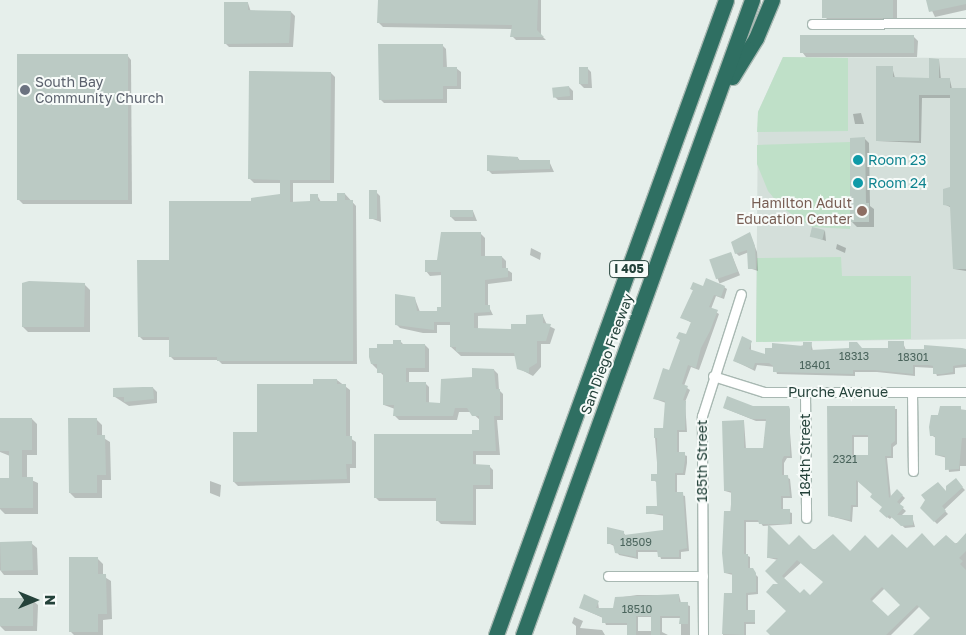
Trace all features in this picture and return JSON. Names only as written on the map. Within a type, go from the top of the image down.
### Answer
[{"type":"highway","points":[[713,38],[720,0]]},
{"type":"highway","name":"San Diego Freeway","points":[[496,635],[726,0]]},
{"type":"highway","points":[[513,635],[742,0]]},
{"type":"highway","name":"San Diego Freeway","points":[[523,635],[752,0]]},
{"type":"highway","points":[[714,106],[756,38],[772,0]]},
{"type":"highway","points":[[507,635],[548,522],[545,501]]},
{"type":"street","points":[[812,24],[966,23]]},
{"type":"street","name":"185th Street","points":[[703,635],[702,416],[713,376],[741,294]]},
{"type":"street","name":"Purche Avenue","points":[[713,376],[752,390],[805,392],[966,392]]},
{"type":"street","name":"184th Street","points":[[805,392],[806,518]]},
{"type":"street","points":[[912,392],[913,471]]},
{"type":"street","points":[[608,576],[703,576]]},
{"type":"shaded area","name":"Hamilton Adult Education Center","points":[[783,57],[966,58],[966,339],[756,342],[758,112]]},
{"type":"green space","points":[[783,57],[848,58],[848,131],[757,132],[758,112]]},
{"type":"green space","points":[[850,142],[850,229],[812,227],[782,208],[768,191],[757,164],[757,145]]},
{"type":"green space","points":[[841,257],[842,276],[911,276],[911,339],[756,342],[757,258]]},
{"type":"building","points":[[378,0],[538,0],[537,30],[544,37],[510,37],[512,25],[377,23]]},
{"type":"building","points":[[822,0],[893,0],[893,18],[822,18]]},
{"type":"building","points":[[926,0],[966,0],[966,4],[929,12]]},
{"type":"building","points":[[224,2],[248,2],[248,10],[291,11],[289,43],[224,44]]},
{"type":"building","points":[[800,35],[914,35],[914,53],[800,53]]},
{"type":"building","points":[[378,44],[443,44],[443,67],[457,67],[457,86],[443,86],[443,99],[379,100]]},
{"type":"building","points":[[17,54],[128,54],[128,200],[17,200]]},
{"type":"building","points":[[929,58],[939,59],[939,78],[950,78],[950,88],[966,88],[966,269],[953,269],[950,206],[943,205],[943,189],[950,187],[950,95],[919,95],[919,141],[876,141],[876,66],[893,66],[893,77],[929,78]]},
{"type":"building","points":[[579,67],[588,67],[588,84],[579,84]]},
{"type":"building","points":[[249,71],[331,72],[330,180],[290,180],[290,202],[310,201],[310,194],[318,194],[318,201],[337,201],[337,193],[345,193],[345,200],[353,200],[353,361],[217,361],[217,357],[169,357],[169,337],[138,337],[137,260],[169,260],[169,201],[251,201],[251,198],[280,194],[280,180],[248,179]]},
{"type":"building","points":[[569,86],[570,96],[553,98],[552,88]]},
{"type":"building","points":[[865,137],[866,203],[869,203],[869,222],[850,222],[850,138]]},
{"type":"building","points":[[487,155],[518,157],[518,160],[550,160],[550,169],[487,171]]},
{"type":"building","points":[[369,190],[377,190],[377,219],[369,219]]},
{"type":"building","points":[[450,210],[473,210],[473,217],[450,217]]},
{"type":"building","points":[[812,227],[825,230],[822,240],[810,237]]},
{"type":"building","points":[[441,232],[481,232],[481,256],[502,256],[502,268],[508,268],[508,277],[485,280],[485,305],[490,305],[490,312],[474,313],[474,328],[511,329],[511,324],[526,324],[526,315],[543,314],[543,323],[551,324],[546,341],[537,341],[537,363],[529,368],[529,373],[517,369],[514,353],[456,352],[456,347],[450,347],[450,322],[434,322],[434,330],[395,325],[395,294],[415,297],[417,311],[437,311],[437,307],[441,307],[441,272],[425,272],[425,260],[437,260]]},
{"type":"building","points":[[750,232],[755,246],[756,269],[748,269],[747,250],[735,254],[731,242]]},
{"type":"building","points":[[731,252],[738,272],[716,279],[709,259]]},
{"type":"building","points":[[706,278],[725,286],[721,297],[714,295],[709,307],[718,310],[701,348],[696,368],[688,365],[682,384],[688,386],[683,400],[686,401],[685,430],[677,430],[677,452],[685,452],[685,460],[683,473],[675,473],[675,492],[683,492],[687,548],[679,550],[679,557],[658,557],[657,550],[636,550],[636,557],[615,553],[613,544],[607,544],[607,527],[624,531],[624,535],[663,530],[663,514],[646,514],[646,506],[657,506],[656,481],[651,481],[651,474],[657,474],[657,438],[654,438],[654,428],[663,428],[665,401],[653,399],[663,368],[669,370],[680,340],[676,338],[679,332],[686,334],[691,322],[680,318],[693,290],[690,289],[693,282],[703,286]]},
{"type":"building","points":[[29,281],[85,283],[84,327],[22,327],[22,283]]},
{"type":"building","points":[[742,336],[752,341],[749,349],[765,354],[765,348],[772,348],[772,343],[803,346],[803,342],[812,342],[811,350],[849,348],[849,342],[857,342],[862,348],[888,348],[888,341],[904,341],[904,349],[924,349],[924,345],[962,348],[966,349],[966,364],[953,366],[953,372],[942,374],[933,374],[933,366],[929,365],[913,365],[913,374],[874,370],[853,370],[853,374],[773,372],[773,366],[769,363],[755,363],[753,369],[733,361]]},
{"type":"building","points":[[393,340],[401,340],[401,344],[425,344],[425,368],[406,368],[406,382],[426,382],[426,402],[440,403],[441,379],[472,377],[472,368],[494,369],[496,389],[500,389],[500,416],[494,416],[496,451],[473,451],[473,464],[490,465],[490,485],[473,485],[473,521],[436,521],[436,498],[374,498],[374,434],[472,434],[472,430],[479,430],[479,416],[472,416],[467,408],[455,408],[453,416],[393,416],[394,405],[383,405],[383,373],[377,373],[377,364],[371,364],[369,348],[377,348],[377,344],[393,344]]},
{"type":"building","points":[[313,379],[337,379],[337,384],[346,384],[346,436],[352,436],[352,464],[346,464],[347,479],[233,482],[233,432],[257,432],[257,384],[313,384]]},
{"type":"building","points":[[153,387],[154,399],[124,402],[124,397],[113,397],[113,388]]},
{"type":"building","points":[[727,396],[753,406],[789,406],[790,409],[790,456],[784,456],[782,460],[782,475],[788,475],[790,496],[781,496],[781,509],[790,509],[789,524],[759,524],[758,520],[744,520],[744,554],[748,554],[748,568],[753,568],[756,573],[756,592],[746,593],[746,610],[755,610],[755,622],[744,622],[744,635],[722,634],[724,593],[732,593],[732,573],[724,573],[722,553],[724,511],[731,511],[731,491],[724,491],[722,421],[744,420],[744,448],[763,448],[766,419],[752,419],[723,408]]},
{"type":"building","points":[[827,406],[895,406],[895,441],[891,444],[891,456],[885,456],[889,498],[897,489],[903,495],[897,502],[904,507],[897,515],[913,515],[913,525],[901,526],[889,515],[887,518],[879,511],[882,507],[870,497],[872,494],[856,480],[856,505],[851,505],[850,520],[828,516]],"holes":[[[852,435],[868,435],[868,455],[852,455]]]},
{"type":"building","points":[[940,406],[961,406],[961,410],[966,410],[966,438],[962,438],[959,469],[945,470],[945,456],[935,455],[935,436],[930,436],[929,427],[931,415],[938,415]]},
{"type":"building","points":[[0,418],[32,418],[32,450],[22,450],[22,477],[33,477],[33,508],[0,508],[0,478],[9,478],[9,451],[0,451]]},
{"type":"building","points":[[68,418],[97,418],[97,435],[105,435],[106,475],[97,475],[97,493],[69,493]]},
{"type":"building","points":[[956,478],[963,487],[942,506],[946,511],[934,522],[920,508],[925,500],[921,495],[938,482],[946,491],[946,486]]},
{"type":"building","points":[[768,524],[789,545],[799,535],[814,550],[833,534],[850,551],[865,535],[878,548],[892,534],[907,548],[922,533],[934,546],[946,535],[956,544],[966,533],[966,551],[959,558],[963,561],[960,564],[966,570],[966,635],[913,635],[930,618],[917,605],[886,635],[770,635],[766,631],[786,611],[766,592],[773,584],[778,584],[765,571],[778,558],[767,558]],"holes":[[[797,560],[823,582],[810,595],[804,589],[800,593],[782,576]],[[882,587],[900,605],[888,616],[870,599]]]},
{"type":"building","points":[[32,541],[33,570],[1,571],[0,542]]},
{"type":"building","points":[[69,557],[98,557],[98,574],[106,574],[107,614],[98,614],[98,632],[69,632]]},
{"type":"building","points":[[584,594],[599,601],[596,608],[613,608],[615,597],[679,594],[679,602],[688,602],[688,624],[679,624],[680,616],[660,616],[660,635],[651,635],[651,616],[636,616],[636,635],[627,635],[627,623],[602,623],[602,617],[579,608]]},
{"type":"building","points":[[0,598],[33,598],[33,626],[0,626]]},
{"type":"place","name":"South Bay Community Church","points":[[25,90]]},
{"type":"place","name":"Room 23","points":[[858,160]]},
{"type":"place","name":"Room 24","points":[[858,183]]},
{"type":"place","name":"Hamilton Adult Education Center","points":[[862,211]]}]
